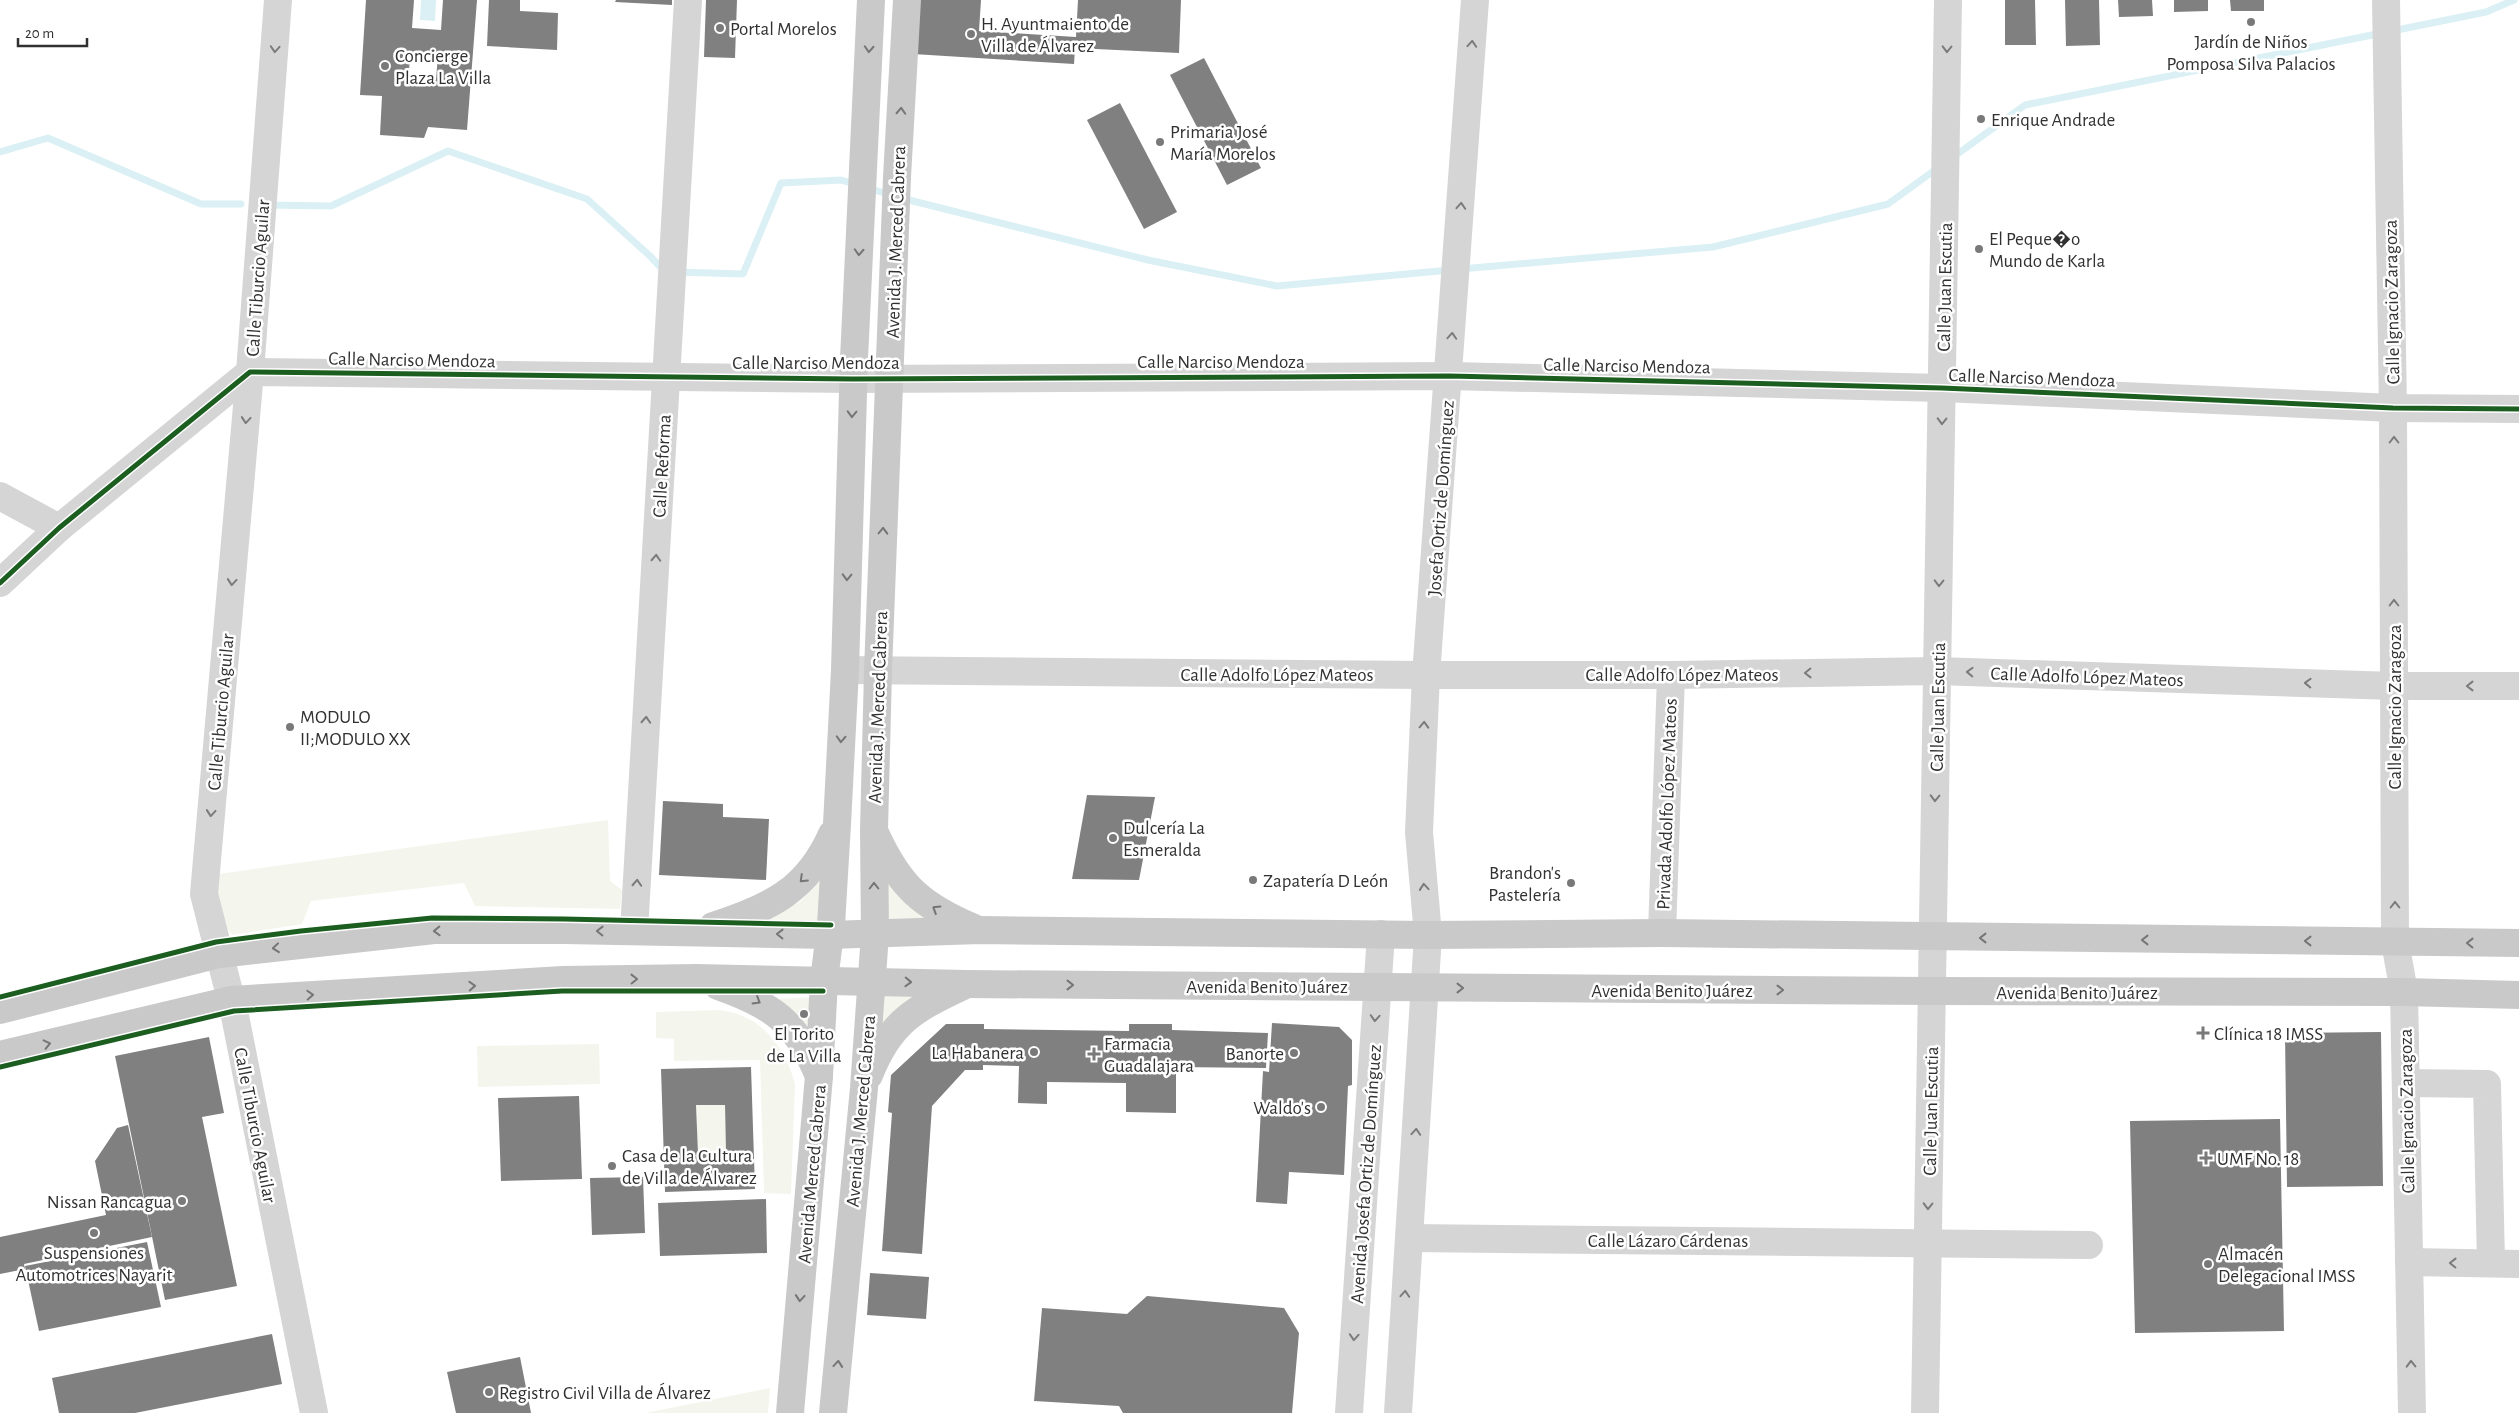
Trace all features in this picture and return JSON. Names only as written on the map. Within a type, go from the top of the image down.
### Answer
[{"type":"main road","name":"Avenida J. Merced Cabrera","points":[[828,935],[837,824],[845,670],[853,378],[871,0]]},
{"type":"main road","name":"Avenida J. Merced Cabrera","points":[[833,1413],[864,1088],[870,981],[875,934],[874,830],[878,671],[896,192],[907,0]]},
{"type":"main road","points":[[862,189],[896,192]]},
{"type":"main road","points":[[692,933],[758,911],[791,890],[822,858],[837,824]]},
{"type":"main road","points":[[874,830],[888,862],[913,893],[950,918],[980,930]]},
{"type":"main road","points":[[0,1010],[219,954],[434,930],[634,931],[828,935],[980,930],[1428,935],[1662,933],[1933,938],[2519,943]]},
{"type":"main road","name":"Avenida Merced Cabrera","points":[[790,1413],[819,1076],[828,935]]},
{"type":"main road","points":[[696,978],[755,999],[785,1020],[809,1052],[819,1076]]},
{"type":"main road","name":"Avenida Benito Juárez","points":[[0,1055],[231,1000],[562,980],[696,978],[966,984],[1932,991],[2404,992],[2519,995]]},
{"type":"main road","points":[[864,1088],[876,1058],[891,1032],[921,1006],[966,984]]},
{"type":"street","name":"Calle Tiburcio Aguilar","points":[[278,0],[250,372],[204,894],[231,1000],[314,1413]]},
{"type":"street","name":"Calle Reforma","points":[[634,931],[688,0]]},
{"type":"street","name":"Josefa Ortiz de Domínguez","points":[[1428,935],[1419,832],[1426,675],[1475,0]]},
{"type":"street","name":"Calle Juan Escutia","points":[[1924,1413],[1948,0]]},
{"type":"street","name":"Calle Ignacio Zaragoza","points":[[2386,9],[2394,408],[2395,942],[2404,992],[2412,1413]]},
{"type":"street","name":"Calle Narciso Mendoza","points":[[250,372],[853,378],[1449,376],[1942,388],[2394,408],[2519,409]]},
{"type":"street","points":[[0,583],[59,528],[250,372]]},
{"type":"street","points":[[0,496],[59,528]]},
{"type":"street","name":"Calle Adolfo López Mateos","points":[[845,670],[1426,675],[1670,675],[1938,671],[2394,686],[2519,686]]},
{"type":"street","name":"Privada Adolfo López Mateos","points":[[1662,933],[1670,675]]},
{"type":"street","name":"Avenida Josefa Ortiz de Domínguez","points":[[1350,1413],[1381,934]]},
{"type":"street","points":[[1398,1413],[1428,935]]},
{"type":"street","points":[[2406,1083],[2487,1084],[2491,1263]]},
{"type":"street","name":"Calle Lázaro Cárdenas","points":[[1409,1238],[2089,1245]]},
{"type":"street","points":[[2409,1262],[2519,1264]]},
{"type":"shaded area","points":[[421,0],[436,0],[435,21],[420,20]]},
{"type":"shaded area","points":[[608,820],[610,881],[622,890],[620,909],[475,906],[464,883],[311,901],[302,924],[232,935],[216,914],[218,874]]},
{"type":"shaded area","points":[[883,869],[935,919],[881,920]]},
{"type":"shaded area","points":[[824,873],[821,920],[765,921],[801,901]]},
{"type":"shaded area","points":[[932,995],[875,1047],[877,996]]},
{"type":"shaded area","points":[[817,997],[814,1047],[772,999]]},
{"type":"shaded area","points":[[718,1010],[733,1012],[746,1017],[758,1025],[777,1045],[791,1070],[795,1084],[791,1194],[764,1193],[760,1060],[674,1061],[674,1039],[656,1038],[656,1012]]},
{"type":"shaded area","points":[[599,1044],[600,1084],[478,1087],[477,1046]]},
{"type":"shaded area","points":[[696,1105],[725,1105],[726,1152],[698,1153]]},
{"type":"shaded area","points":[[770,1388],[768,1413],[645,1413]]},
{"type":"building","name":"Concierge Plaza La Villa","points":[[366,0],[414,0],[412,28],[441,30],[443,0],[477,0],[467,130],[428,127],[424,138],[380,135],[382,96],[360,95]],"holes":[[[411,52],[438,55],[436,80],[408,78]]]},
{"type":"building","points":[[489,0],[520,0],[520,11],[558,13],[557,50],[487,46]]},
{"type":"building","points":[[616,0],[672,0],[672,5],[615,2]]},
{"type":"building","name":"Portal Morelos","points":[[706,0],[737,0],[735,58],[704,57]]},
{"type":"building","points":[[916,0],[981,0],[979,31],[1076,37],[1078,0],[1181,0],[1179,53],[1075,48],[1074,64],[913,54]]},
{"type":"building","points":[[2005,0],[2035,0],[2036,45],[2005,45]]},
{"type":"building","points":[[2065,0],[2099,0],[2100,45],[2066,46]]},
{"type":"building","points":[[2118,0],[2152,0],[2153,16],[2119,17]]},
{"type":"building","points":[[2174,0],[2208,0],[2208,11],[2174,12]]},
{"type":"building","points":[[2230,0],[2264,0],[2264,11],[2231,11]]},
{"type":"building","points":[[1204,58],[1261,168],[1227,185],[1170,75]]},
{"type":"building","points":[[1120,103],[1177,212],[1144,229],[1087,120]]},
{"type":"building","name":"Dulcería La Esmeralda","points":[[1087,795],[1155,797],[1139,880],[1072,879]]},
{"type":"building","points":[[663,801],[723,804],[723,817],[769,819],[766,880],[659,875]]},
{"type":"building","points":[[1272,1023],[1339,1027],[1352,1040],[1352,1085],[1348,1086],[1344,1175],[1289,1172],[1287,1204],[1256,1202],[1263,1071],[1269,1072]]},
{"type":"building","points":[[946,1024],[984,1024],[984,1029],[1129,1031],[1129,1024],[1172,1024],[1172,1030],[1268,1033],[1266,1068],[1176,1067],[1176,1113],[1126,1112],[1126,1083],[1047,1082],[1047,1104],[1018,1103],[1019,1066],[983,1065],[983,1070],[965,1070],[932,1106],[922,1254],[882,1251],[892,1113],[888,1112],[891,1075]]},
{"type":"building","points":[[2381,1032],[2383,1186],[2287,1187],[2285,1033]]},
{"type":"building","name":"Nissan Rancagua","points":[[209,1037],[224,1113],[202,1117],[237,1286],[165,1300],[115,1056]]},
{"type":"building","points":[[751,1067],[755,1189],[665,1192],[661,1069]],"holes":[[[696,1105],[725,1105],[726,1152],[698,1153]]]},
{"type":"building","points":[[579,1096],[582,1179],[501,1181],[498,1098]]},
{"type":"building","name":"Almacén Delegacional IMSS","points":[[2280,1119],[2284,1331],[2135,1333],[2130,1121]]},
{"type":"building","points":[[128,1125],[152,1237],[24,1264],[25,1269],[0,1274],[0,1237],[106,1215],[95,1161],[117,1128]]},
{"type":"building","points":[[643,1177],[645,1233],[592,1235],[590,1178]]},
{"type":"building","points":[[766,1199],[767,1253],[660,1256],[658,1203]]},
{"type":"building","points":[[147,1242],[161,1307],[39,1331],[25,1266]]},
{"type":"building","points":[[870,1273],[929,1277],[926,1319],[867,1315]]},
{"type":"building","points":[[1147,1296],[1284,1308],[1299,1333],[1292,1413],[1123,1413],[1119,1406],[1034,1401],[1042,1308],[1127,1314]]},
{"type":"building","points":[[272,1334],[282,1384],[135,1413],[59,1413],[52,1378]]},
{"type":"building","name":"Registro Civil Villa de Álvarez","points":[[520,1357],[531,1413],[456,1413],[447,1372]]},
{"type":"waterway","points":[[2392,31],[2486,12],[2514,0]]},
{"type":"waterway","points":[[1952,158],[2025,105],[2382,33]]},
{"type":"waterway","points":[[0,152],[48,138],[201,204],[241,204]]},
{"type":"waterway","points":[[267,205],[331,206],[448,151],[587,199],[664,271]]},
{"type":"waterway","points":[[1461,269],[1713,247],[1888,204],[1939,167]]},
{"type":"waterway","points":[[677,272],[743,274],[781,183],[841,180],[858,185]]},
{"type":"waterway","points":[[868,188],[891,195]]},
{"type":"waterway","points":[[901,198],[1148,260],[1277,286],[1450,270]]},
{"type":"cycle path","points":[[0,583],[59,528],[250,372],[853,379],[1449,376],[1942,388],[2393,408],[2519,409]]},
{"type":"cycle path","points":[[0,997],[216,942],[301,931],[432,918],[831,925]]},
{"type":"cycle path","points":[[0,1067],[234,1011],[562,991],[823,991]]},
{"type":"place","name":"Jardín de Niños Pomposa Silva Palacios","points":[[2251,22]]},
{"type":"place","name":"Portal Morelos","points":[[720,28]]},
{"type":"place","name":"H. Ayuntmaiento de Villa de Álvarez","points":[[971,34]]},
{"type":"place","name":"Concierge Plaza La Villa","points":[[385,66]]},
{"type":"place","name":"Enrique Andrade","points":[[1981,119]]},
{"type":"place","name":"Primaria José María Morelos","points":[[1160,142]]},
{"type":"place","name":"El Peque�o Mundo de Karla","points":[[1979,249]]},
{"type":"place","name":"MODULO II;MODULO XX","points":[[290,727]]},
{"type":"place","name":"Dulcería La Esmeralda","points":[[1113,838]]},
{"type":"place","name":"Zapatería D León","points":[[1253,880]]},
{"type":"place","name":"Brandon's Pastelería","points":[[1571,883]]},
{"type":"place","name":"El Torito de La Villa","points":[[804,1014]]},
{"type":"place","name":"Clínica 18 IMSS","points":[[2203,1033]]},
{"type":"place","name":"La Habanera","points":[[1034,1052]]},
{"type":"place","name":"Banorte","points":[[1294,1053]]},
{"type":"place","name":"Farmacia Guadalajara","points":[[1094,1054]]},
{"type":"place","name":"Waldo's","points":[[1321,1107]]},
{"type":"place","name":"UMF No. 18","points":[[2206,1158]]},
{"type":"place","name":"Casa de la Cultura de Villa de Álvarez","points":[[612,1166]]},
{"type":"place","name":"Nissan Rancagua","points":[[182,1201]]},
{"type":"place","name":"Suspensiones Automotrices Nayarit","points":[[94,1233]]},
{"type":"place","name":"Almacén Delegacional IMSS","points":[[2208,1264]]},
{"type":"place","name":"Registro Civil Villa de Álvarez","points":[[489,1392]]}]
